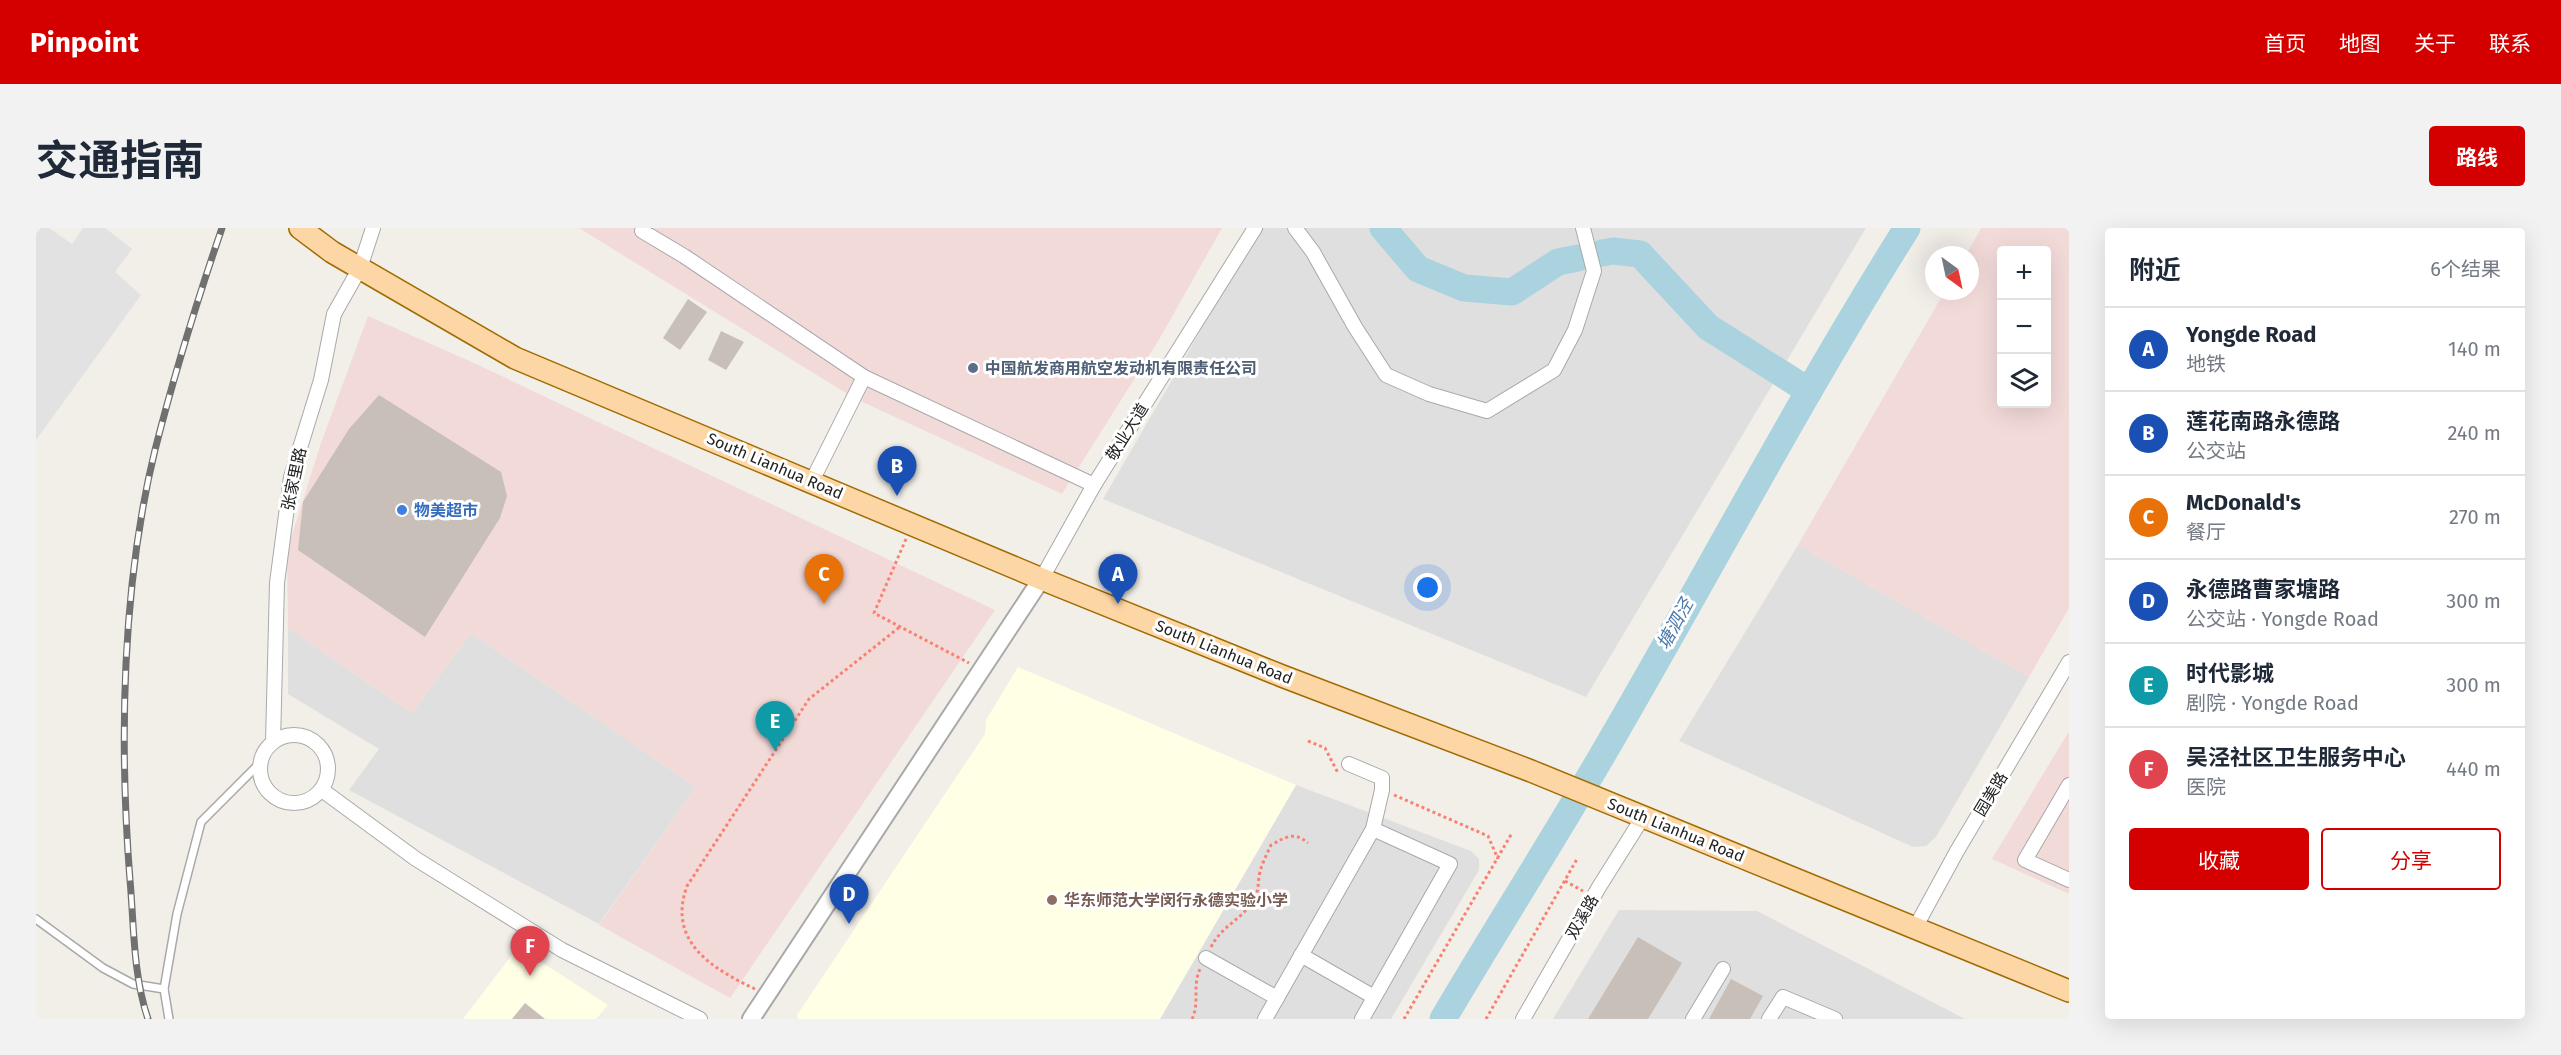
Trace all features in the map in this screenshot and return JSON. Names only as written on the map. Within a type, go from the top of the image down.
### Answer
[{"type":"main road","name":"South Lianhua Road","points":[[300,228],[332,252],[515,357],[1282,676],[1531,771],[2069,991]]},
{"type":"street","name":"张家里路","points":[[273,742],[277,583],[291,477],[321,380],[334,314],[360,268],[373,228]]},
{"type":"street","points":[[644,228],[642,231],[684,256],[864,376],[1094,485]]},
{"type":"street","name":"敬业大道","points":[[1042,578],[1094,485],[1255,228]]},
{"type":"street","points":[[1295,228],[1313,252],[1355,327],[1386,375],[1429,394],[1487,411],[1554,370],[1575,330],[1594,271],[1583,228]]},
{"type":"street","points":[[812,481],[864,376]]},
{"type":"street","points":[[751,1019],[1042,578]]},
{"type":"street","name":"园美路","points":[[1916,928],[1957,851],[2069,662]]},
{"type":"street","points":[[294,735],[315,742],[322,749],[329,770],[322,790],[303,803],[280,801],[263,784],[261,762],[273,742],[294,735]]},
{"type":"street","points":[[1265,1019],[1372,829],[1382,790],[1382,778],[1347,770]]},
{"type":"street","points":[[2069,785],[2025,860],[2069,880]]},
{"type":"street","points":[[322,790],[416,859],[562,950],[700,1019]]},
{"type":"street","name":"双溪路","points":[[1523,1019],[1599,887],[1643,817]]},
{"type":"street","points":[[1362,1019],[1449,864],[1372,829]]},
{"type":"street","points":[[1301,955],[1374,997]]},
{"type":"street","points":[[1206,958],[1277,998]]},
{"type":"street","points":[[1694,1019],[1723,969]]},
{"type":"street","points":[[1769,1019],[1783,997],[1835,1019]]},
{"type":"lane","points":[[169,1019],[164,989],[177,914],[201,822],[261,762]]},
{"type":"lane","points":[[36,919],[103,968],[133,984],[164,989]]},
{"type":"path","points":[[912,524],[874,613],[981,670]]},
{"type":"path","points":[[767,994],[741,982],[696,951],[687,939],[680,911],[682,899],[687,886],[809,699],[901,626]]},
{"type":"path","points":[[1308,741],[1325,748],[1335,772],[1347,770]]},
{"type":"path","points":[[1382,790],[1488,836],[1498,859]]},
{"type":"path","points":[[1404,1019],[1512,833]]},
{"type":"path","points":[[1192,1019],[1198,1006],[1195,979],[1218,935],[1253,901],[1260,884],[1259,874],[1270,845],[1290,835],[1299,835],[1308,843]]},
{"type":"path","points":[[1486,1019],[1576,859]]},
{"type":"path","points":[[1564,881],[1592,896]]},
{"type":"shaded area","points":[[41,228],[49,228],[72,244],[83,228],[105,228],[132,249],[115,272],[141,295],[36,440],[36,234]]},
{"type":"shaded area","name":"中国航发商用航空发动机有限责任公司","points":[[579,228],[1222,228],[1160,338],[1062,494],[854,398]]},
{"type":"shaded area","points":[[1260,228],[1866,228],[1586,697],[1103,499]]},
{"type":"shaded area","points":[[1981,228],[2069,228],[2069,608],[2029,677],[1798,545],[1940,300],[1979,300],[1979,246],[1971,246]]},
{"type":"shaded area","points":[[368,316],[476,364],[995,610],[730,998],[599,925],[696,787],[471,633],[412,713],[288,628],[287,551],[321,443]]},
{"type":"shaded area","points":[[1798,545],[2029,677],[1936,837],[1926,846],[1913,847],[1679,741]]},
{"type":"shaded area","points":[[288,628],[412,713],[471,633],[696,787],[599,924],[349,790],[379,749],[288,694]]},
{"type":"shaded area","name":"华东师范大学闵行永德实验小学","points":[[1018,667],[1296,785],[1160,1019],[798,1019],[797,1015],[985,734],[986,720]]},
{"type":"shaded area","points":[[2069,731],[2069,894],[1992,859]]},
{"type":"shaded area","points":[[1296,785],[1471,851],[1479,859],[1479,870],[1391,1019],[1160,1019]]},
{"type":"shaded area","points":[[1619,910],[1757,911],[1965,1019],[1553,1019]]},
{"type":"shaded area","points":[[518,947],[608,1005],[596,1019],[463,1019]]},
{"type":"building","points":[[688,299],[707,312],[680,350],[663,338]]},
{"type":"building","points":[[721,331],[744,342],[726,370],[708,360]]},
{"type":"building","name":"物美超市","points":[[379,395],[501,472],[507,496],[500,518],[425,637],[298,550],[303,502],[349,429]]},
{"type":"building","points":[[1638,937],[1682,963],[1648,1019],[1588,1019]]},
{"type":"building","points":[[1731,979],[1763,996],[1750,1019],[1709,1019]]},
{"type":"building","points":[[525,1003],[545,1019],[512,1019]]},
{"type":"waterway","points":[[1383,228],[1418,269],[1464,288],[1512,292],[1558,262],[1578,258]]},
{"type":"waterway","name":"塘泗泾","points":[[1443,1019],[1593,771],[1794,416],[1907,228]]},
{"type":"waterway","points":[[1602,253],[1613,251],[1640,254],[1708,327],[1809,391]]},
{"type":"railway","points":[[148,1019],[139,985],[133,932],[127,827],[124,718],[130,609],[144,502],[155,450],[186,338],[222,228]]},
{"type":"place","name":"中国航发商用航空发动机有限责任公司","points":[[973,368]]},
{"type":"place","name":"莲花南路永德路","points":[[897,496]]},
{"type":"place","name":"物美超市","points":[[402,510]]},
{"type":"place","name":"McDonald's","points":[[824,604]]},
{"type":"place","name":"Yongde Road","points":[[1118,604]]},
{"type":"place","name":"时代影城","points":[[775,751]]},
{"type":"place","name":"华东师范大学闵行永德实验小学","points":[[1052,900]]},
{"type":"place","name":"永德路曹家塘路","points":[[849,924]]},
{"type":"place","name":"吴泾社区卫生服务中心","points":[[530,976]]}]
